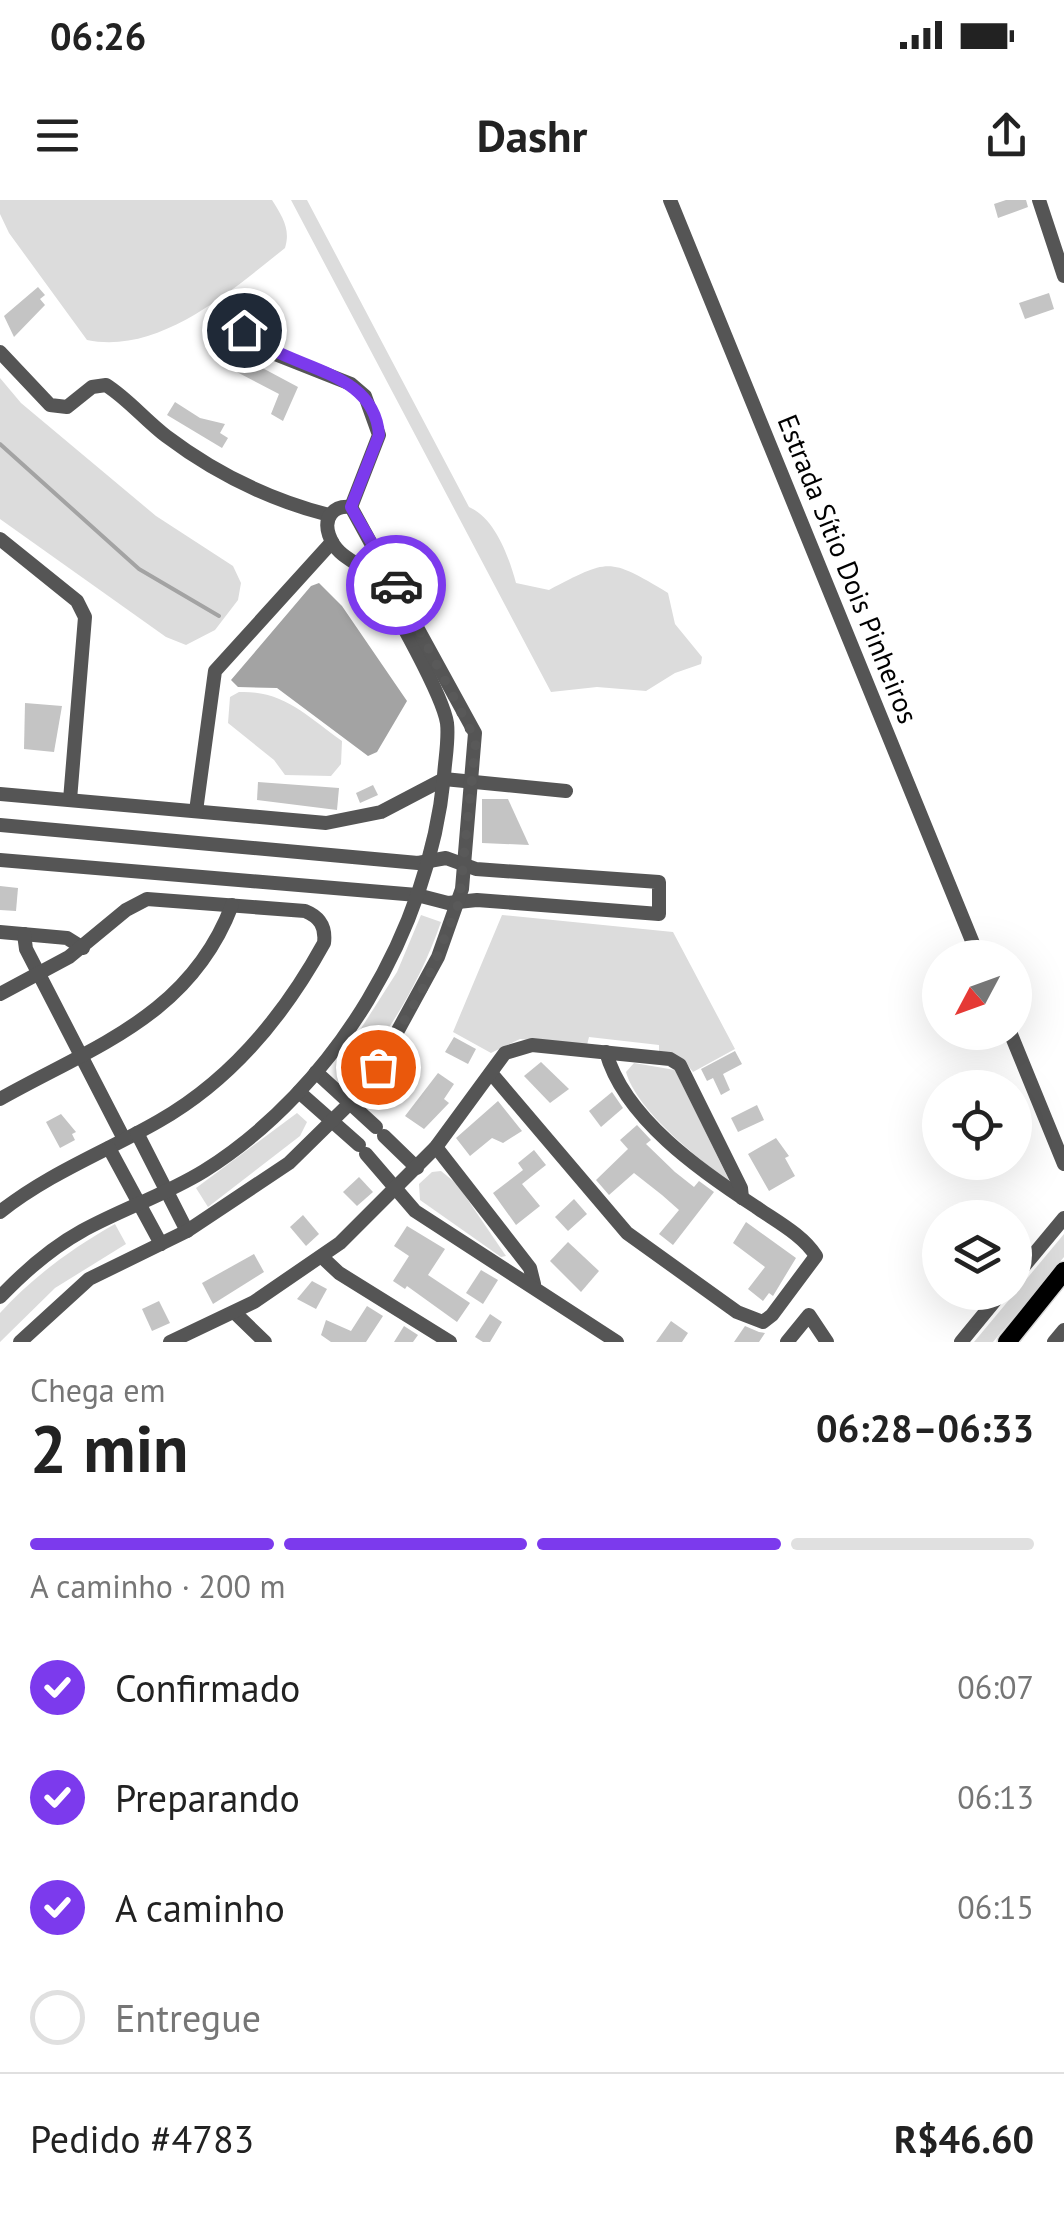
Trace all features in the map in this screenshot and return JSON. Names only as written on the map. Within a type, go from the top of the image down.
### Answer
[{"type":"main road","points":[[1007,1342],[1064,1272]]},
{"type":"street","name":"Estrada Sítio Dois Pinheiros","points":[[670,200],[973,940]]},
{"type":"street","points":[[1038,200],[1064,276]]},
{"type":"street","points":[[232,315],[270,352],[351,384],[365,396],[379,435],[351,507]]},
{"type":"street","points":[[0,352],[54,407],[67,407],[92,386],[106,385],[210,466],[271,496],[329,515]]},
{"type":"street","points":[[0,1298],[56,1247],[166,1192],[258,1132],[300,1092],[373,989],[417,895],[430,860],[448,729],[443,710],[376,582],[345,560],[332,542],[326,526],[329,515],[338,508],[351,507]]},
{"type":"street","points":[[20,1342],[90,1279],[187,1231],[266,1182],[332,1121],[378,1067],[412,1010],[459,903],[475,733],[351,507]]},
{"type":"street","points":[[0,539],[76,601],[85,617],[70,800]]},
{"type":"street","points":[[196,812],[216,671],[332,542]]},
{"type":"street","points":[[0,794],[340,822],[393,807],[444,779],[472,778],[566,791]]},
{"type":"street","points":[[0,825],[418,863],[446,858],[464,866],[659,882],[660,914],[477,900],[459,903],[417,895],[0,860]]},
{"type":"street","points":[[0,994],[83,948],[126,910],[147,899],[305,911],[321,923],[324,943],[291,998],[250,1048],[188,1102],[48,1179],[0,1212]]},
{"type":"street","points":[[0,1099],[130,1031],[177,990],[213,944],[232,906]]},
{"type":"street","points":[[0,932],[67,938],[83,948]]},
{"type":"street","points":[[24,934],[26,949],[82,1058],[187,1231]]},
{"type":"street","points":[[174,1341],[234,1313],[322,1257],[399,1188],[436,1147],[505,1053],[519,1046],[670,1059],[680,1065],[741,1188],[742,1198]]},
{"type":"street","points":[[1017,1050],[1064,1164]]},
{"type":"street","points":[[491,1073],[627,1233],[737,1312],[763,1322],[814,1264],[816,1256],[810,1246],[688,1160],[656,1128],[610,1070],[606,1052]]},
{"type":"street","points":[[316,1072],[417,1168]]},
{"type":"street","points":[[300,1092],[362,1149],[415,1211],[534,1284],[617,1342]]},
{"type":"street","points":[[436,1147],[530,1268],[534,1284]]},
{"type":"street","points":[[109,1148],[160,1244]]},
{"type":"street","points":[[1032,1257],[1064,1218]]},
{"type":"street","points":[[322,1257],[339,1273],[450,1342]]},
{"type":"street","points":[[961,1342],[987,1310]]},
{"type":"street","points":[[234,1313],[266,1342]]},
{"type":"street","points":[[787,1342],[810,1314],[827,1342]]},
{"type":"street","points":[[1054,1342],[1064,1330]]},
{"type":"shaded area","points":[[0,200],[272,200],[284,223],[287,241],[285,248],[218,300],[167,329],[114,342],[87,340],[9,233],[0,214]]},
{"type":"shaded area","points":[[291,200],[307,200],[469,507],[486,520],[500,539],[516,583],[549,590],[597,568],[608,566],[633,573],[668,593],[675,624],[702,657],[701,664],[675,673],[646,691],[597,687],[551,692]]},
{"type":"shaded area","points":[[0,378],[21,403],[156,516],[233,566],[241,583],[238,600],[215,630],[186,645],[166,637],[0,519]]},
{"type":"shaded area","points":[[319,583],[342,606],[407,701],[377,752],[368,756],[277,688],[238,687],[231,680],[311,586]]},
{"type":"shaded area","points":[[239,692],[269,695],[306,714],[342,741],[341,764],[331,776],[285,775],[274,760],[228,723],[230,697]]},
{"type":"shaded area","points":[[421,915],[441,922],[425,963],[381,1039],[355,1074],[347,1074],[339,1063],[397,972]]},
{"type":"shaded area","points":[[502,915],[673,932],[735,1049],[693,1072],[686,1063],[659,1052],[659,1045],[589,1037],[587,1045],[520,1039],[491,1053],[453,1032]]},
{"type":"shaded area","points":[[634,1063],[675,1070],[730,1182],[686,1147],[642,1102],[626,1072]]},
{"type":"shaded area","points":[[297,1113],[307,1122],[300,1136],[208,1207],[196,1188]]},
{"type":"shaded area","points":[[441,1171],[457,1184],[506,1256],[501,1257],[420,1200],[419,1184],[432,1172]]},
{"type":"shaded area","points":[[115,1224],[126,1244],[55,1288],[0,1342],[0,1313],[54,1264]]},
{"type":"shaded area","points":[[1064,1234],[1064,1257],[1032,1295],[1032,1272]]},
{"type":"shaded area","points":[[1001,1310],[1020,1310],[993,1342],[974,1342]]},
{"type":"building","points":[[1026,200],[1028,207],[998,218],[994,204]]},
{"type":"building","points":[[38,287],[45,295],[40,299],[45,305],[14,337],[4,316]]},
{"type":"building","points":[[1049,293],[1054,309],[1025,319],[1019,303]]},
{"type":"building","points":[[242,357],[298,387],[283,421],[271,414],[279,394],[235,371]]},
{"type":"building","points":[[175,402],[200,418],[225,424],[220,433],[228,438],[222,448],[167,415]]},
{"type":"building","points":[[25,703],[62,706],[54,752],[24,749]]},
{"type":"building","points":[[258,782],[339,788],[337,810],[257,800]]},
{"type":"building","points":[[373,785],[378,795],[360,803],[356,793]]},
{"type":"building","points":[[482,799],[508,799],[529,845],[482,843]]},
{"type":"building","points":[[0,886],[18,888],[16,911],[0,910]]},
{"type":"building","points":[[454,1037],[476,1049],[468,1064],[445,1052]]},
{"type":"building","points":[[735,1051],[742,1064],[723,1074],[730,1090],[721,1095],[713,1078],[707,1081],[701,1069]]},
{"type":"building","points":[[541,1062],[569,1089],[550,1103],[524,1076]]},
{"type":"building","points":[[438,1073],[454,1084],[444,1099],[449,1103],[424,1129],[405,1116]]},
{"type":"building","points":[[612,1092],[623,1108],[601,1127],[589,1111]]},
{"type":"building","points":[[498,1101],[522,1131],[503,1143],[492,1138],[470,1156],[456,1138]]},
{"type":"building","points":[[757,1105],[764,1120],[738,1132],[731,1118]]},
{"type":"building","points":[[61,1114],[76,1132],[72,1134],[75,1140],[60,1148],[46,1122]]},
{"type":"building","points":[[637,1125],[651,1140],[646,1144],[675,1172],[694,1187],[699,1181],[714,1192],[673,1245],[659,1234],[679,1210],[662,1195],[634,1173],[609,1195],[596,1180],[628,1149],[620,1140]]},
{"type":"building","points":[[776,1138],[789,1156],[785,1158],[795,1176],[769,1191],[748,1154]]},
{"type":"building","points":[[534,1150],[546,1165],[522,1184],[540,1206],[516,1225],[493,1193],[523,1170],[518,1163]]},
{"type":"building","points":[[359,1177],[373,1192],[357,1206],[343,1192]]},
{"type":"building","points":[[574,1199],[587,1214],[568,1231],[555,1217]]},
{"type":"building","points":[[303,1215],[319,1234],[306,1246],[290,1227]]},
{"type":"building","points":[[746,1222],[796,1258],[773,1296],[769,1293],[763,1301],[748,1289],[765,1267],[733,1243]]},
{"type":"building","points":[[407,1226],[445,1249],[428,1275],[470,1303],[457,1322],[407,1286],[405,1289],[393,1281],[409,1256],[394,1246]]},
{"type":"building","points":[[568,1242],[599,1271],[581,1292],[550,1261]]},
{"type":"building","points":[[254,1254],[264,1272],[213,1304],[202,1283]]},
{"type":"building","points":[[481,1270],[498,1280],[483,1304],[466,1293]]},
{"type":"building","points":[[312,1281],[327,1289],[316,1309],[297,1299]]},
{"type":"building","points":[[159,1301],[170,1323],[152,1331],[142,1309]]},
{"type":"building","points":[[367,1306],[383,1316],[366,1342],[331,1342],[321,1335],[326,1320],[351,1331]]},
{"type":"building","points":[[490,1314],[502,1322],[490,1342],[483,1342],[475,1337]]},
{"type":"building","points":[[671,1321],[688,1333],[682,1342],[656,1342]]},
{"type":"building","points":[[404,1326],[418,1335],[413,1342],[394,1342]]},
{"type":"building","points":[[745,1326],[765,1333],[759,1342],[734,1342]]},
{"type":"waterway","points":[[0,444],[139,569],[219,616]]},
{"type":"way so far","points":[[378,1067],[426,983],[459,903],[476,741],[396,585]]},
{"type":"route","points":[[244,330],[270,352],[351,384],[365,396],[379,435],[351,507],[396,585]]}]
